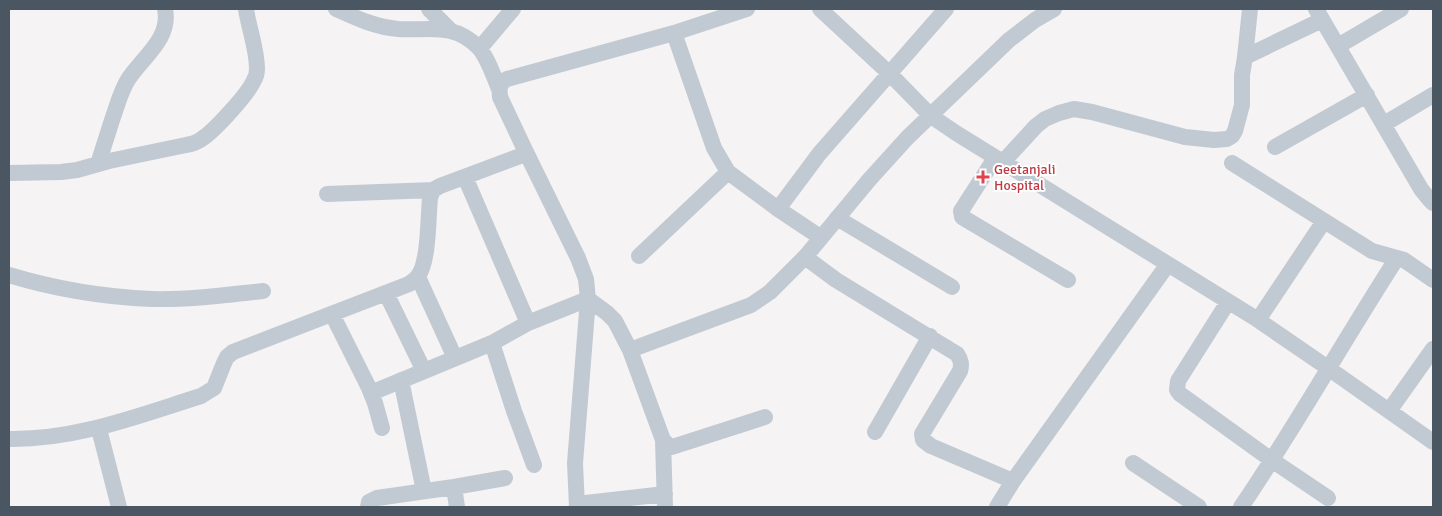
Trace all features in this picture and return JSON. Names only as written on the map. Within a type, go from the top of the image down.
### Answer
[{"type":"street","points":[[98,164],[121,93],[128,79],[159,41],[163,32],[166,22],[165,9]]},
{"type":"street","points":[[9,173],[77,170],[196,143],[214,129],[249,89],[254,80],[257,71],[246,9]]},
{"type":"street","points":[[336,9],[363,22],[380,26],[398,29],[434,28],[450,30]]},
{"type":"street","points":[[429,9],[450,30],[480,48],[499,89],[500,97],[578,258],[586,280],[588,299],[575,463],[577,506],[665,501],[663,440],[630,350],[615,321],[588,299]]},
{"type":"street","points":[[480,48],[513,9]]},
{"type":"street","points":[[499,89],[501,83],[507,79],[674,33],[747,9]]},
{"type":"street","points":[[820,9],[890,74],[931,116],[1258,320],[1433,442]]},
{"type":"street","points":[[778,209],[819,154],[946,9]]},
{"type":"street","points":[[630,350],[751,305],[770,292],[805,257],[820,237],[907,138],[1009,40],[1035,20],[1054,9]]},
{"type":"street","points":[[1068,280],[962,217],[961,211],[999,160],[1044,119],[1059,113],[1074,109],[1092,112],[1185,137],[1214,140],[1227,139],[1232,136],[1242,105],[1241,87],[1250,9]]},
{"type":"street","points":[[1338,46],[1401,9]]},
{"type":"street","points":[[1245,57],[1319,14],[1384,124],[1431,196]]},
{"type":"street","points":[[674,33],[714,148],[728,172],[820,237]]},
{"type":"street","points":[[1275,147],[1367,95]]},
{"type":"street","points":[[1384,124],[1433,95]]},
{"type":"street","points":[[328,194],[433,190],[520,156],[524,148]]},
{"type":"street","points":[[1232,164],[1372,251],[1410,263],[1433,280]]},
{"type":"street","points":[[639,256],[728,172]]},
{"type":"street","points":[[465,177],[528,323]]},
{"type":"street","points":[[9,439],[41,438],[99,428],[207,393],[214,388],[224,363],[233,352],[409,284],[418,277],[424,266],[430,198],[433,190]]},
{"type":"street","points":[[837,218],[952,286]]},
{"type":"street","points":[[1258,320],[1324,221]]},
{"type":"street","points":[[805,257],[836,280],[957,354],[962,364],[960,371],[922,434],[923,440],[931,446],[1013,481]]},
{"type":"street","points":[[1241,507],[1273,461],[1328,368],[1397,258]]},
{"type":"street","points":[[997,507],[1013,481],[1168,264]]},
{"type":"street","points":[[9,275],[72,290],[115,297],[154,299],[203,297],[263,291]]},
{"type":"street","points":[[418,277],[455,358]]},
{"type":"street","points":[[386,293],[424,371]]},
{"type":"street","points":[[371,393],[492,342],[528,323],[588,299]]},
{"type":"street","points":[[1228,302],[1178,381],[1177,390],[1273,461],[1328,498]]},
{"type":"street","points":[[332,314],[376,403],[382,428]]},
{"type":"street","points":[[875,432],[930,336]]},
{"type":"street","points":[[492,342],[534,465]]},
{"type":"street","points":[[1389,411],[1433,349]]},
{"type":"street","points":[[401,380],[424,491]]},
{"type":"street","points":[[663,440],[672,447],[765,417]]},
{"type":"street","points":[[99,428],[119,507]]},
{"type":"street","points":[[1132,463],[1199,507]]},
{"type":"street","points":[[368,507],[369,502],[377,498],[506,478]]},
{"type":"street","points":[[454,487],[457,507]]},
{"type":"place","name":"Geetanjali Hospital","points":[[983,177]]}]
